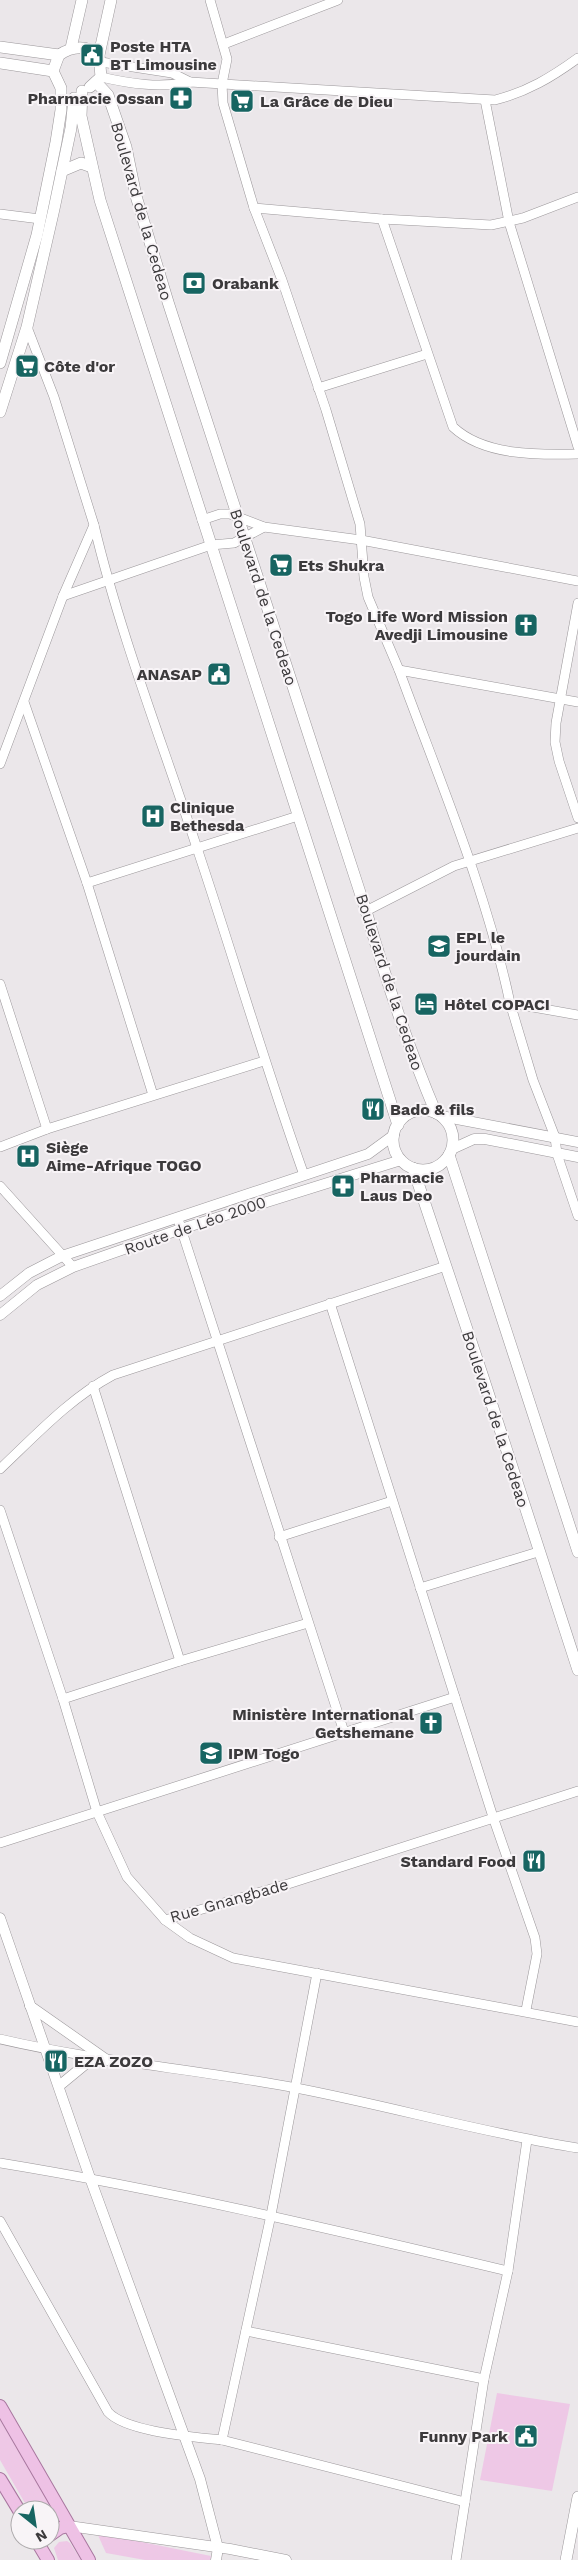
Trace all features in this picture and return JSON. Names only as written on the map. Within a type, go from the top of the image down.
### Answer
[{"type":"main road","points":[[71,48],[82,0]]},
{"type":"main road","points":[[61,88],[78,92],[98,80],[111,0]]},
{"type":"main road","points":[[0,47],[59,55],[71,48],[92,49],[100,59]]},
{"type":"main road","points":[[0,363],[40,219],[56,142],[61,110],[61,88],[53,71],[59,55]]},
{"type":"main road","points":[[0,63],[53,71]]},
{"type":"main road","name":"Boulevard de la Cedeao","points":[[98,80],[108,95],[126,147],[136,196],[168,302],[412,1055],[438,1114]]},
{"type":"main road","points":[[0,412],[27,327],[78,92]]},
{"type":"main road","name":"Boulevard de la Cedeao","points":[[78,92],[92,167],[115,248],[298,816],[396,1130]]},
{"type":"main road","points":[[62,171],[81,162],[92,167]]},
{"type":"main road","points":[[451,1152],[433,1168],[413,1168],[401,1160],[396,1153],[396,1130],[410,1113],[418,1111],[438,1114],[452,1130],[451,1152],[578,1552]]},
{"type":"main road","name":"Boulevard de la Cedeao","points":[[413,1168],[578,1670]]},
{"type":"main road","points":[[0,2406],[89,2560]]},
{"type":"main road","points":[[0,2478],[13,2500]]},
{"type":"main road","points":[[566,2560],[578,2497]]},
{"type":"main road","points":[[60,2528],[68,2526]]},
{"type":"street","points":[[210,0],[227,59],[222,84],[223,103],[254,208],[282,280],[360,524],[364,577],[368,597],[399,670],[468,862],[502,966],[510,1003],[533,1080],[555,1137],[557,1154],[578,1216]]},
{"type":"street","points":[[224,44],[338,0]]},
{"type":"street","points":[[98,80],[169,86],[190,82],[495,100],[527,90],[550,78],[578,58]]},
{"type":"street","points":[[100,59],[172,73],[190,82]]},
{"type":"street","points":[[485,100],[508,222],[578,447]]},
{"type":"street","points":[[254,208],[382,219],[479,224],[508,222],[578,197]]},
{"type":"street","points":[[0,214],[40,219]]},
{"type":"street","points":[[382,219],[449,419],[459,432],[471,439],[516,454],[578,454]]},
{"type":"street","points":[[27,327],[54,397],[94,525],[107,581],[197,847],[264,1061],[304,1175]]},
{"type":"street","points":[[318,388],[427,354]]},
{"type":"street","points":[[202,520],[220,514],[238,517],[264,527],[361,540],[578,581]]},
{"type":"street","points":[[1,761],[63,596],[94,525]]},
{"type":"street","points":[[63,596],[211,545],[222,546],[244,539],[264,527]]},
{"type":"street","points":[[578,603],[560,699],[555,742],[578,818]]},
{"type":"street","points":[[399,670],[578,702]]},
{"type":"street","points":[[24,702],[87,883],[153,1095]]},
{"type":"street","points":[[87,883],[298,816]]},
{"type":"street","points":[[366,912],[439,873],[468,862],[578,828]]},
{"type":"street","points":[[0,984],[46,1129]]},
{"type":"street","points":[[510,1003],[578,1015]]},
{"type":"street","points":[[0,1147],[46,1129],[264,1061]]},
{"type":"street","points":[[438,1114],[578,1142]]},
{"type":"street","name":"Route de Léo 2000","points":[[0,1296],[29,1273],[62,1256],[368,1154],[396,1130]]},
{"type":"street","points":[[451,1152],[474,1139],[485,1139],[578,1157]]},
{"type":"street","name":"Route de Léo 2000","points":[[0,1315],[37,1285],[73,1267],[181,1229],[401,1160]]},
{"type":"street","points":[[0,1186],[73,1267]]},
{"type":"street","points":[[178,1217],[215,1340],[344,1732]]},
{"type":"street","points":[[0,1469],[72,1402],[93,1386],[113,1375],[215,1340],[446,1266]]},
{"type":"street","points":[[330,1303],[493,1817],[537,1946],[526,2010]]},
{"type":"street","points":[[93,1386],[180,1661]]},
{"type":"street","points":[[279,1537],[392,1501]]},
{"type":"street","name":"Rue Gnangbade","points":[[0,1510],[63,1699],[97,1812],[127,1877],[164,1920],[288,1884],[577,1790]]},
{"type":"street","points":[[420,1588],[538,1552]]},
{"type":"street","points":[[63,1699],[180,1661],[308,1624]]},
{"type":"street","points":[[0,1843],[455,1697]]},
{"type":"street","points":[[0,1918],[90,2178],[200,2479],[218,2548],[216,2560]]},
{"type":"street","points":[[164,1920],[190,1938],[232,1958],[526,2010],[578,2022]]},
{"type":"street","points":[[222,2440],[271,2215],[316,1973]]},
{"type":"street","points":[[30,2006],[107,2060]]},
{"type":"street","points":[[0,2039],[45,2050],[93,2058],[295,2088],[527,2140],[578,2148]]},
{"type":"street","points":[[59,2086],[93,2058]]},
{"type":"street","points":[[456,2560],[484,2379],[508,2271],[527,2140]]},
{"type":"street","points":[[0,2163],[90,2178],[271,2215],[508,2271]]},
{"type":"street","points":[[0,2221],[108,2412],[123,2423],[184,2436],[222,2440],[465,2502]]},
{"type":"street","points":[[246,2330],[484,2379]]},
{"type":"street","points":[[68,2526],[218,2548],[247,2556],[286,2560]]},
{"type":"shaded area","points":[[497,2393],[570,2404],[552,2491],[480,2480]]},
{"type":"shaded area","points":[[0,2420],[47,2500],[23,2500],[0,2460]]},
{"type":"shaded area","points":[[97,2533],[211,2556],[210,2560],[145,2560],[106,2553]]},
{"type":"shaded area","points":[[67,2541],[70,2543],[81,2560],[58,2560],[55,2550],[60,2550],[60,2542]]},
{"type":"place","name":"Poste HTA BT Limousine","points":[[92,55]]},
{"type":"place","name":"Pharmacie Ossan","points":[[181,98]]},
{"type":"place","name":"La Grâce de Dieu","points":[[242,101]]},
{"type":"place","name":"Orabank","points":[[194,283]]},
{"type":"place","name":"Côte d'or","points":[[27,366]]},
{"type":"place","name":"Ets Shukra","points":[[281,565]]},
{"type":"place","name":"Togo Life Word Mission Avedji Limousine","points":[[526,625]]},
{"type":"place","name":"ANASAP","points":[[219,674]]},
{"type":"place","name":"Clinique Bethesda","points":[[153,816]]},
{"type":"place","name":"EPL le jourdain","points":[[439,946]]},
{"type":"place","name":"Hôtel COPACI","points":[[426,1004]]},
{"type":"place","name":"Bado & fils","points":[[373,1109]]},
{"type":"place","name":"Siège Aime-Afrique TOGO","points":[[28,1156]]},
{"type":"place","name":"Pharmacie Laus Deo","points":[[343,1186]]},
{"type":"place","name":"Ministère International Getshemane","points":[[431,1723]]},
{"type":"place","name":"IPM Togo","points":[[211,1753]]},
{"type":"place","name":"Standard Food","points":[[534,1861]]},
{"type":"place","name":"EZA ZOZO","points":[[56,2061]]},
{"type":"place","name":"Funny Park","points":[[526,2436]]}]
